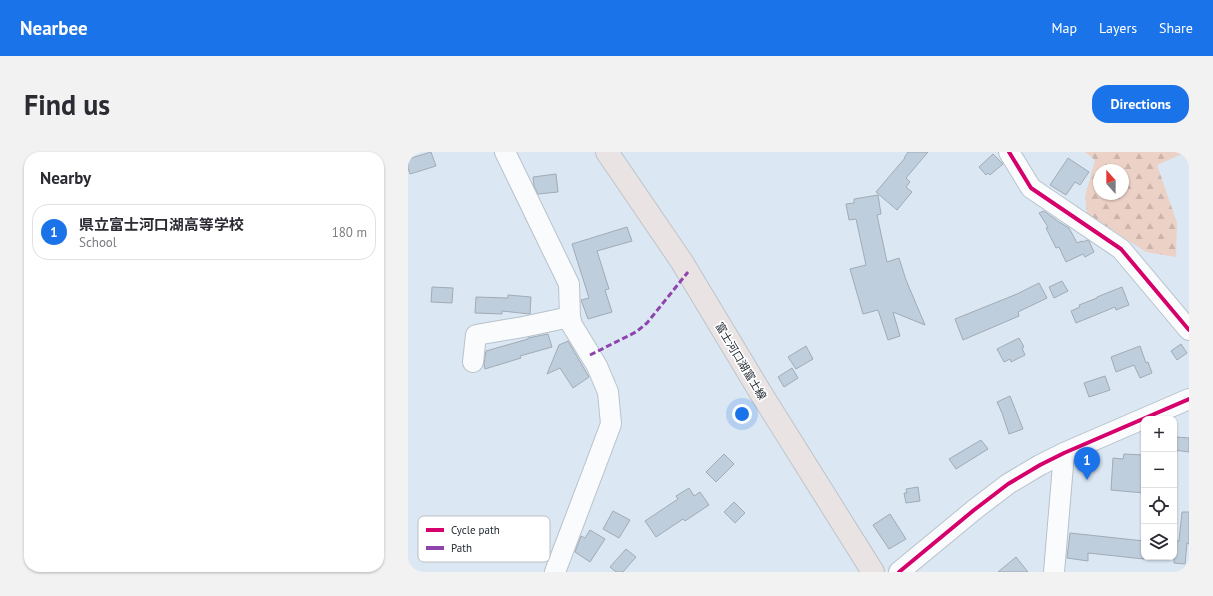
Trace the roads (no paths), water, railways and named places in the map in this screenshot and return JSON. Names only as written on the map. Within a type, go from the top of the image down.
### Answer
[{"type":"main road","name":"富士河口湖富士線","points":[[607,152],[682,262],[762,395],[873,572]]},
{"type":"street","points":[[505,152],[568,284],[570,317],[572,325],[597,366],[608,392],[611,424],[555,572]]},
{"type":"street","points":[[1009,152],[1031,188],[1121,249],[1189,330]]},
{"type":"street","points":[[473,362],[476,335],[570,317]]},
{"type":"street","points":[[899,572],[1008,484],[1064,453],[1189,399]]},
{"type":"street","points":[[1054,572],[1064,453]]},
{"type":"place","name":"県立富士河口湖高等学校","points":[[1087,480]]}]
